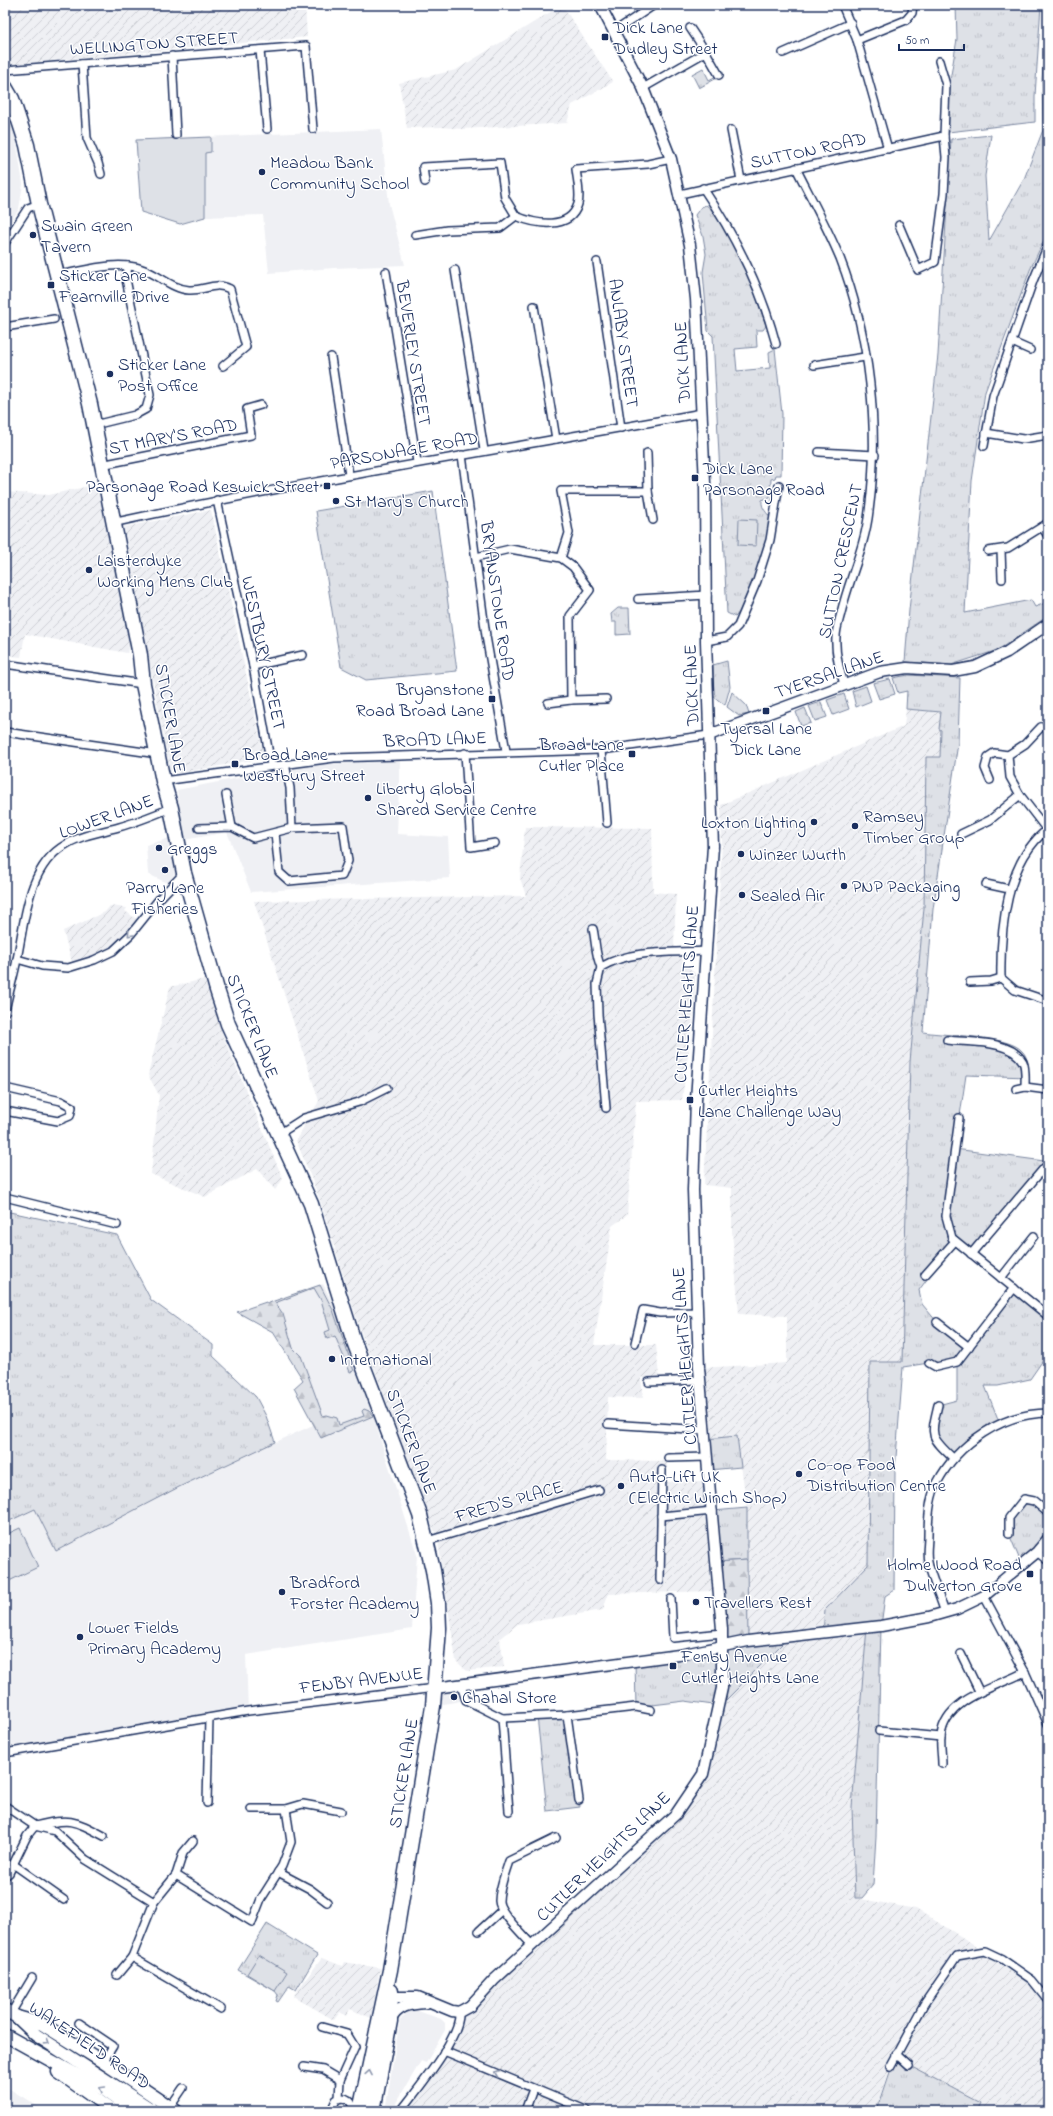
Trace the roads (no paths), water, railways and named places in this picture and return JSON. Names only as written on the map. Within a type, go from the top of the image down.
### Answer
[{"type":"highway","name":"STICKER LANE","points":[[5,87],[12,99],[28,145],[39,204],[58,275],[94,425],[112,523],[140,655],[143,684],[158,754],[162,781],[171,808],[184,873],[228,1024],[311,1204],[353,1339],[420,1515],[427,1541],[438,1603],[439,1628],[436,1688],[421,1789],[390,1970],[387,1997],[360,2111]]},
{"type":"highway","name":"STICKER LANE","points":[[374,2111],[390,2021],[387,1997]]},
{"type":"main road","points":[[11,2013],[42,2024],[103,2062],[173,2109]]},
{"type":"main road","name":"WAKEFIELD ROAD","points":[[11,2013],[36,2035],[154,2111]]},
{"type":"main road","points":[[10,2038],[113,2111]]},
{"type":"main road","name":"WAKEFIELD ROAD","points":[[10,2038],[106,2091],[134,2111]]},
{"type":"street","name":"DICK LANE","points":[[600,5],[615,31],[643,88],[670,159],[680,194],[690,245],[696,299],[702,413],[709,735]]},
{"type":"street","points":[[615,31],[654,5]]},
{"type":"street","points":[[857,40],[906,20],[912,13],[913,5]]},
{"type":"street","points":[[845,6],[857,40],[888,149]]},
{"type":"street","points":[[783,53],[850,23]]},
{"type":"street","points":[[690,28],[719,75]]},
{"type":"street","name":"WELLINGTON STREET","points":[[5,70],[306,46],[313,129]]},
{"type":"street","points":[[260,50],[266,130]]},
{"type":"street","points":[[643,88],[706,52]]},
{"type":"street","points":[[172,56],[176,135]]},
{"type":"street","points":[[899,225],[918,270],[935,262],[945,181],[944,136],[946,85],[939,61]]},
{"type":"street","points":[[82,64],[86,138],[98,163],[101,174]]},
{"type":"street","points":[[731,130],[741,180]]},
{"type":"street","name":"SUTTON ROAD","points":[[680,194],[944,136]]},
{"type":"street","points":[[425,182],[423,167],[500,162],[505,198],[516,216],[532,223],[552,223],[565,220],[574,212],[578,202],[576,169],[648,164],[670,159]]},
{"type":"street","name":"SUTTON CRESCENT","points":[[796,168],[840,259],[853,297],[865,357],[872,415],[875,455],[868,520],[860,555],[845,595],[836,636],[838,668],[844,684]]},
{"type":"street","points":[[703,188],[740,247],[768,312],[776,344]]},
{"type":"street","points":[[5,243],[28,208],[39,204]]},
{"type":"street","points":[[415,235],[447,230],[500,228],[516,216]]},
{"type":"street","points":[[984,446],[993,396],[1033,281],[1048,245]]},
{"type":"street","name":"ANLABY STREET","points":[[597,262],[621,428]]},
{"type":"street","points":[[94,425],[135,415],[146,409],[150,395],[126,279],[128,266]]},
{"type":"street","points":[[58,275],[102,267],[128,266],[142,268],[158,275],[173,285],[189,290],[221,284],[230,289],[246,347],[223,366]]},
{"type":"street","points":[[455,270],[484,450]]},
{"type":"street","name":"BEVERLEY STREET","points":[[386,272],[416,462]]},
{"type":"street","points":[[534,306],[556,439]]},
{"type":"street","points":[[5,327],[54,319]]},
{"type":"street","points":[[1012,342],[1030,350]]},
{"type":"street","points":[[331,357],[349,475]]},
{"type":"street","points":[[814,365],[865,357]]},
{"type":"street","name":"ST MARY'S ROAD","points":[[101,465],[251,435],[247,409],[261,405]]},
{"type":"street","name":"PARSONAGE ROAD","points":[[112,523],[217,500],[416,462],[702,413]]},
{"type":"street","points":[[986,433],[1023,439],[1048,435]]},
{"type":"street","points":[[819,452],[875,455]]},
{"type":"street","points":[[647,453],[648,491],[653,520]]},
{"type":"street","name":"BRYANSTONE ROAD","points":[[462,454],[486,636],[506,751]]},
{"type":"street","points":[[706,641],[727,638],[738,626],[757,581],[770,540],[779,485]]},
{"type":"street","points":[[561,558],[569,533],[561,490],[648,491]]},
{"type":"street","name":"WESTBURY STREET","points":[[217,500],[253,666],[272,765]]},
{"type":"street","points":[[988,551],[1001,550],[1015,545],[1045,525],[1048,536]]},
{"type":"street","points":[[476,557],[510,549],[561,558],[573,567],[590,590],[570,616],[571,700]]},
{"type":"street","points":[[1001,550],[1002,579]]},
{"type":"street","points":[[638,599],[707,595]]},
{"type":"street","name":"TYERSAL LANE","points":[[709,735],[844,684],[894,669],[953,671],[975,667],[994,660],[1048,624]]},
{"type":"street","points":[[253,666],[303,655]]},
{"type":"street","points":[[5,664],[143,684]]},
{"type":"street","points":[[548,703],[571,700],[606,699]]},
{"type":"street","points":[[990,780],[985,768],[988,757],[994,753],[1008,755],[1026,744],[1041,727]]},
{"type":"street","points":[[5,732],[158,754]]},
{"type":"street","name":"BROAD LANE","points":[[162,781],[272,765],[334,758],[506,751],[601,750],[709,735]]},
{"type":"street","name":"CUTLER HEIGHTS LANE","points":[[459,2012],[470,2006],[494,1980],[676,1814],[703,1774],[720,1706],[723,1647],[713,1511],[700,1380],[693,1190],[695,1119],[713,846],[709,735]]},
{"type":"street","points":[[601,750],[607,823]]},
{"type":"street","points":[[466,753],[471,847],[495,843]]},
{"type":"street","points":[[1008,755],[1010,777],[1020,795],[1047,829],[1034,842],[1009,889],[1000,951],[1001,978],[1014,990],[1048,1001]]},
{"type":"street","points":[[285,764],[290,788],[292,828]]},
{"type":"street","points":[[226,795],[232,827]]},
{"type":"street","points":[[961,834],[990,820],[1020,795]]},
{"type":"street","name":"LOWER LANE","points":[[5,1008],[9,979],[17,959],[29,899],[42,867],[55,851],[65,844],[85,836],[121,827],[171,808]]},
{"type":"street","points":[[199,828],[232,827],[252,838],[292,828],[343,826],[348,861],[342,876],[289,881],[279,872],[275,833]]},
{"type":"street","points":[[17,959],[42,966],[68,968],[94,960],[113,951],[131,934],[160,898],[184,873]]},
{"type":"street","points":[[986,884],[1009,889]]},
{"type":"street","points":[[594,929],[596,956],[601,967],[597,984],[598,1014],[606,1108]]},
{"type":"street","points":[[601,967],[613,960],[666,951],[706,951]]},
{"type":"street","points":[[970,982],[991,981],[1001,978]]},
{"type":"street","points":[[947,1040],[1000,1046],[1015,1052],[1024,1063],[1025,1087]]},
{"type":"street","points":[[1025,1087],[1028,1077]]},
{"type":"street","points":[[1016,1089],[1025,1087],[1048,1090]]},
{"type":"street","points":[[5,1088],[61,1101],[72,1107],[70,1116],[58,1121],[5,1111]]},
{"type":"street","points":[[279,1134],[304,1118],[359,1102],[387,1088]]},
{"type":"street","points":[[959,1118],[946,1216],[952,1238],[1048,1316]]},
{"type":"street","points":[[971,1254],[1044,1168]]},
{"type":"street","points":[[5,1198],[117,1225]]},
{"type":"street","points":[[1000,1278],[1034,1236]]},
{"type":"street","points":[[925,1275],[955,1241]]},
{"type":"street","points":[[929,1363],[936,1367],[950,1365],[957,1362],[1014,1288]]},
{"type":"street","points":[[636,1342],[643,1310],[660,1313],[697,1312]]},
{"type":"street","points":[[937,1322],[969,1347]]},
{"type":"street","points":[[649,1382],[700,1380]]},
{"type":"street","points":[[938,1405],[932,1432],[937,1444],[953,1458]]},
{"type":"street","points":[[945,1613],[928,1560],[928,1518],[936,1484],[953,1458],[979,1436],[1000,1424],[1037,1413],[1048,1413]]},
{"type":"street","points":[[608,1424],[705,1430]]},
{"type":"street","points":[[668,1458],[708,1457]]},
{"type":"street","points":[[660,1580],[662,1470]]},
{"type":"street","name":"FRED'S PLACE","points":[[427,1541],[599,1490]]},
{"type":"street","points":[[1008,1534],[1009,1518],[1024,1499],[1034,1501],[1048,1513]]},
{"type":"street","points":[[661,1516],[713,1511]]},
{"type":"street","name":"FENBY AVENUE","points":[[5,1753],[209,1718],[461,1686],[679,1655],[748,1641],[902,1623],[945,1613],[984,1596],[1037,1552],[1048,1539]]},
{"type":"street","points":[[1037,1552],[1048,1561]]},
{"type":"street","points":[[984,1596],[1025,1672],[1048,1724]]},
{"type":"street","points":[[670,1599],[673,1638],[722,1633]]},
{"type":"street","points":[[961,1654],[979,1691]]},
{"type":"street","points":[[942,1764],[941,1736],[945,1720],[979,1691],[1006,1683],[1025,1672]]},
{"type":"street","points":[[461,1686],[466,1700],[502,1718],[567,1715],[636,1707],[651,1710]]},
{"type":"street","points":[[567,1715],[579,1800]]},
{"type":"street","points":[[207,1803],[209,1718]]},
{"type":"street","points":[[502,1718],[509,1810]]},
{"type":"street","points":[[879,1731],[941,1736]]},
{"type":"street","points":[[251,1810],[286,1808],[303,1804],[341,1811]]},
{"type":"street","points":[[5,1806],[35,1826],[55,1831],[85,1859],[154,1902]]},
{"type":"street","points":[[176,1875],[252,1922],[261,1899],[278,1872],[291,1842],[286,1808]]},
{"type":"street","points":[[5,1876],[13,1864],[27,1836],[35,1826],[64,1820],[81,1824],[104,1836]]},
{"type":"street","points":[[532,1945],[502,1910],[499,1902],[509,1861],[556,1838]]},
{"type":"street","points":[[117,1975],[132,1957],[154,1902],[176,1875],[183,1853],[193,1841]]},
{"type":"street","points":[[13,1864],[64,1900]]},
{"type":"street","points":[[278,1872],[310,1890],[327,1902]]},
{"type":"street","points":[[478,1931],[502,1910]]},
{"type":"street","points":[[890,2067],[924,2004],[957,1956],[985,1951],[1002,1959],[1032,1980],[1048,2000]]},
{"type":"street","points":[[132,1957],[221,2009]]},
{"type":"street","points":[[11,2013],[32,1978]]},
{"type":"street","points":[[387,1997],[418,1997],[428,2003],[452,2012],[459,2012],[460,2019],[444,2051],[401,2111]]},
{"type":"street","points":[[390,2021],[394,2013],[401,2007],[428,2003]]},
{"type":"street","points":[[79,2023],[113,2046],[103,2062]]},
{"type":"street","points":[[322,2027],[347,2034],[354,2043],[354,2052],[346,2064],[340,2080],[339,2098],[334,2103],[331,2111]]},
{"type":"street","points":[[444,2051],[588,2111]]},
{"type":"street","points":[[896,2054],[908,2065]]},
{"type":"street","points":[[304,2067],[323,2070],[340,2080]]},
{"type":"street","points":[[173,2109],[183,2088]]},
{"type":"street","points":[[524,2111],[533,2089]]},
{"type":"street","points":[[339,2098],[350,2100],[353,2105],[353,2111]]},
{"type":"place","name":"Dick Lane Dudley Street","points":[[605,37]]},
{"type":"place","name":"Meadow Bank Community School","points":[[262,172]]},
{"type":"place","name":"Swain Green Tavern","points":[[33,235]]},
{"type":"place","name":"Sticker Lane Fearnville Drive","points":[[51,285]]},
{"type":"place","name":"Sticker Lane Post Office","points":[[110,374]]},
{"type":"place","name":"Dick Lane Parsonage Road","points":[[695,478]]},
{"type":"place","name":"Parsonage Road Keswick Street","points":[[327,486]]},
{"type":"place","name":"St Mary's Church","points":[[336,501]]},
{"type":"place","name":"Laisterdyke Working Mens Club","points":[[89,570]]},
{"type":"place","name":"Bryanstone Road Broad Lane","points":[[492,699]]},
{"type":"place","name":"Tyersal Lane Dick Lane","points":[[766,711]]},
{"type":"place","name":"Broad Lane Cutler Place","points":[[632,754]]},
{"type":"place","name":"Broad Lane Westbury Street","points":[[235,764]]},
{"type":"place","name":"Liberty Global Shared Service Centre","points":[[368,798]]},
{"type":"place","name":"Loxton Lighting","points":[[814,822]]},
{"type":"place","name":"Ramsey Timber Group","points":[[855,826]]},
{"type":"place","name":"Greggs","points":[[159,848]]},
{"type":"place","name":"Winzer Wurth","points":[[741,854]]},
{"type":"place","name":"Parry Lane Fisheries","points":[[165,870]]},
{"type":"place","name":"PNP Packaging","points":[[844,886]]},
{"type":"place","name":"Sealed Air","points":[[742,895]]},
{"type":"place","name":"Cutler Heights Lane Challenge Way","points":[[690,1100]]},
{"type":"place","name":"International","points":[[332,1359]]},
{"type":"place","name":"Co-op Food Distribution Centre","points":[[799,1474]]},
{"type":"place","name":"Auto-Lift UK (Electric Winch Shop)","points":[[621,1486]]},
{"type":"place","name":"Holme Wood Road Dulverton Grove","points":[[1030,1574]]},
{"type":"place","name":"Bradford Forster Academy","points":[[282,1592]]},
{"type":"place","name":"Travellers Rest","points":[[696,1602]]},
{"type":"place","name":"Lower Fields Primary Academy","points":[[80,1637]]},
{"type":"place","name":"Fenby Avenue Cutler Heights Lane","points":[[673,1666]]},
{"type":"place","name":"Chahal Store","points":[[454,1697]]}]
